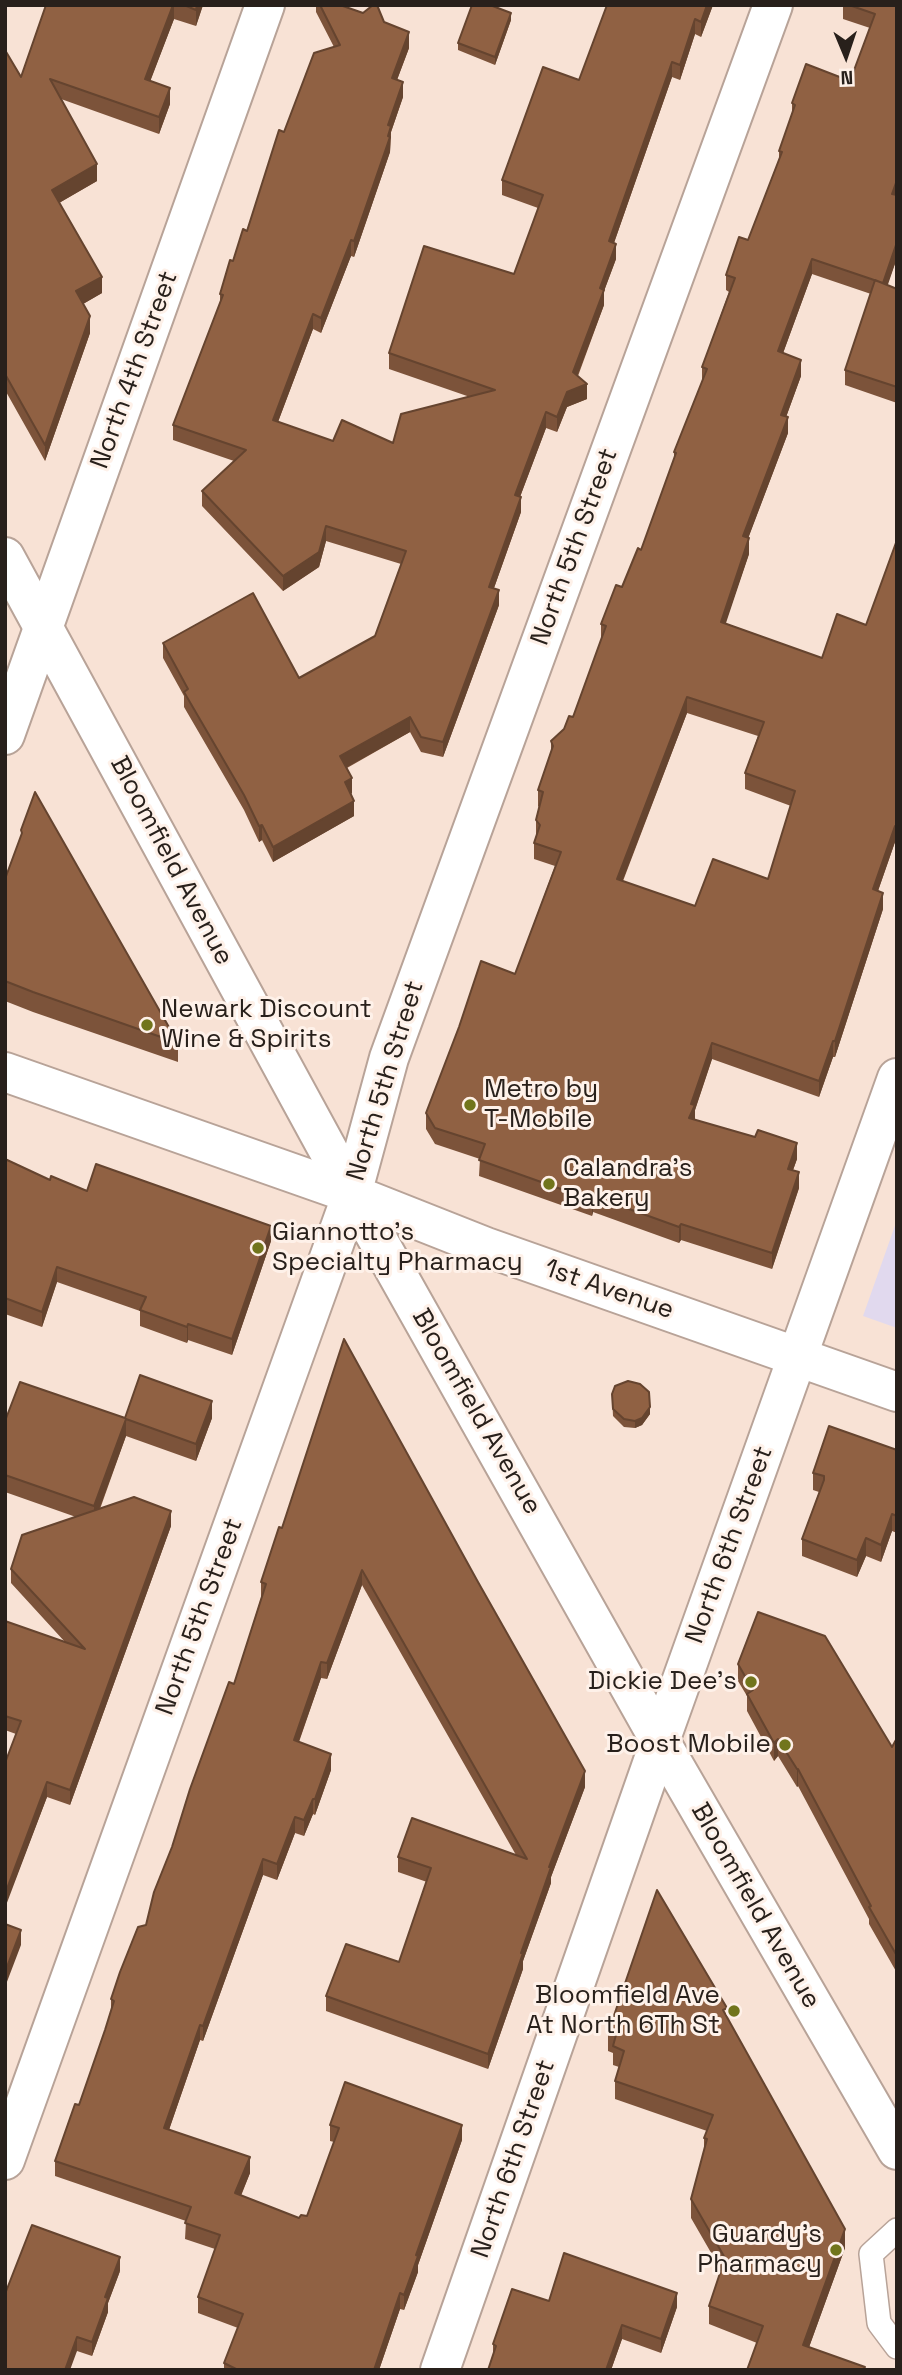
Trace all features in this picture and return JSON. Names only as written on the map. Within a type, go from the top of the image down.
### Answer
[{"type":"street","name":"North 4th Street","points":[[5,735],[14,682],[44,626],[265,5]]},
{"type":"street","name":"North 5th Street","points":[[5,2160],[352,1194],[389,1058],[773,5]]},
{"type":"street","name":"Bloomfield Avenue","points":[[5,557],[352,1194],[660,1741],[897,2151]]},
{"type":"street","name":"1st Avenue","points":[[5,1072],[352,1194],[486,1247],[897,1392]]},
{"type":"street","name":"North 6th Street","points":[[440,2370],[660,1741],[897,1078]]},
{"type":"lane","points":[[897,2230],[871,2255],[879,2323],[897,2347]]},
{"type":"shaded area","points":[[897,1220],[897,1328],[863,1316]]},
{"type":"building","points":[[46,5],[173,5],[145,79],[170,88],[159,117],[50,79],[97,164],[52,190],[102,277],[76,291],[90,316],[45,445],[5,374],[5,50],[21,77]]},
{"type":"building","points":[[184,5],[197,5],[196,10]]},
{"type":"building","points":[[320,5],[340,5],[363,13],[377,5],[384,22],[409,32],[392,78],[403,82],[388,125],[391,126],[390,137],[354,241],[351,240],[321,318],[313,314],[273,420],[333,441],[342,420],[393,443],[401,414],[495,390],[389,353],[424,246],[514,274],[543,195],[502,180],[543,67],[579,80],[607,5],[707,5],[701,22],[695,19],[680,65],[672,62],[609,241],[616,244],[600,288],[604,290],[573,372],[587,384],[567,392],[557,417],[546,412],[515,495],[521,497],[489,587],[499,590],[443,742],[421,737],[410,717],[340,756],[352,778],[345,782],[354,801],[273,847],[184,692],[188,689],[163,643],[253,593],[299,678],[375,636],[406,551],[326,526],[319,552],[283,576],[202,491],[246,450],[173,425],[223,295],[220,294],[230,260],[233,261],[243,229],[247,231],[279,130],[284,132],[314,53],[340,45]]},
{"type":"building","points":[[472,5],[490,5],[511,13],[495,57],[458,43]]},
{"type":"building","points":[[849,5],[897,5],[897,180],[892,194],[897,195],[897,242],[883,283],[812,259],[778,351],[801,360],[781,415],[788,417],[743,536],[749,538],[721,622],[822,658],[837,614],[866,625],[897,540],[897,826],[873,889],[883,893],[835,1041],[819,1081],[712,1043],[691,1104],[695,1105],[689,1118],[755,1137],[758,1130],[797,1143],[788,1169],[799,1172],[772,1253],[681,1224],[679,1227],[593,1196],[592,1200],[479,1160],[485,1144],[435,1128],[426,1113],[481,961],[515,974],[561,852],[534,843],[540,825],[536,820],[543,792],[538,790],[553,746],[551,741],[564,729],[569,716],[573,717],[606,626],[601,624],[616,585],[622,587],[638,548],[641,550],[676,453],[674,452],[707,369],[702,367],[735,278],[726,275],[739,237],[748,240],[782,152],[779,151],[795,105],[792,103],[806,64],[850,81],[875,14]],"holes":[[[687,697],[764,722],[745,773],[795,791],[768,879],[713,859],[695,906],[617,879]]]},
{"type":"building","points":[[875,280],[897,289],[897,387],[845,370]]},
{"type":"building","points":[[35,792],[178,1043],[5,981],[5,879]]},
{"type":"building","points":[[5,1159],[50,1180],[51,1176],[87,1191],[96,1164],[271,1226],[232,1339],[140,1310],[146,1297],[57,1267],[42,1312],[5,1298]]},
{"type":"building","points":[[344,1339],[585,1771],[549,1867],[488,2054],[326,1996],[346,1944],[399,1962],[431,1868],[398,1857],[412,1818],[527,1859],[362,1570],[327,1663],[321,1662],[294,1740],[331,1754],[315,1799],[304,1820],[295,1817],[277,1864],[263,1859],[164,2128],[250,2157],[235,2193],[299,2218],[301,2215],[307,2216],[339,2128],[330,2125],[345,2082],[462,2125],[404,2295],[400,2293],[374,2370],[238,2370],[224,2363],[243,2314],[198,2297],[220,2235],[185,2223],[191,2207],[55,2161],[75,2104],[79,2105],[105,2030],[120,1972],[138,1927],[146,1925],[154,1892],[229,1682],[234,1684],[266,1584],[261,1582],[279,1527],[282,1528]]},
{"type":"building","points":[[140,1375],[212,1401],[196,1444],[126,1419],[94,1506],[5,1475],[5,1421],[20,1382],[125,1418]]},
{"type":"building","points":[[628,1381],[640,1384],[649,1392],[650,1407],[642,1418],[635,1421],[624,1419],[613,1409],[612,1394],[615,1386]]},
{"type":"building","points":[[829,1426],[897,1450],[897,1516],[892,1514],[881,1545],[866,1538],[857,1560],[802,1539],[824,1480],[824,1476],[813,1473]]},
{"type":"building","points":[[134,1497],[171,1511],[70,1790],[47,1782],[5,1894],[5,1763],[21,1721],[5,1716],[5,1621],[85,1649],[11,1569],[22,1535]]},
{"type":"building","points":[[758,1612],[825,1636],[892,1747],[897,1738],[897,1956],[798,1769],[778,1739],[774,1743],[747,1694],[753,1690],[738,1664]]},
{"type":"building","points":[[657,1890],[727,2008],[723,2010],[845,2229],[803,2345],[865,2367],[863,2370],[747,2370],[763,2326],[709,2306],[725,2258],[691,2199],[707,2139],[704,2138],[713,2115],[615,2081],[624,2051],[613,2046],[616,2035],[608,2033]]},
{"type":"building","points":[[5,1924],[21,1930],[5,1972]]},
{"type":"building","points":[[32,2225],[120,2257],[92,2342],[77,2337],[65,2370],[5,2370],[5,2294]]},
{"type":"building","points":[[564,2253],[677,2293],[661,2339],[622,2325],[606,2370],[488,2370],[496,2346],[493,2344],[512,2289],[549,2301]]},
{"type":"place","name":"Newark Discount Wine & Spirits","points":[[147,1025]]},
{"type":"place","name":"Metro by T-Mobile","points":[[470,1105]]},
{"type":"place","name":"Calandra's Bakery","points":[[549,1184]]},
{"type":"place","name":"Giannotto's Specialty Pharmacy","points":[[258,1248]]},
{"type":"place","name":"Dickie Dee's","points":[[751,1682]]},
{"type":"place","name":"Boost Mobile","points":[[785,1745]]},
{"type":"place","name":"Bloomfield Ave At North 6Th St","points":[[734,2011]]},
{"type":"place","name":"Guardy's Pharmacy","points":[[836,2250]]}]
